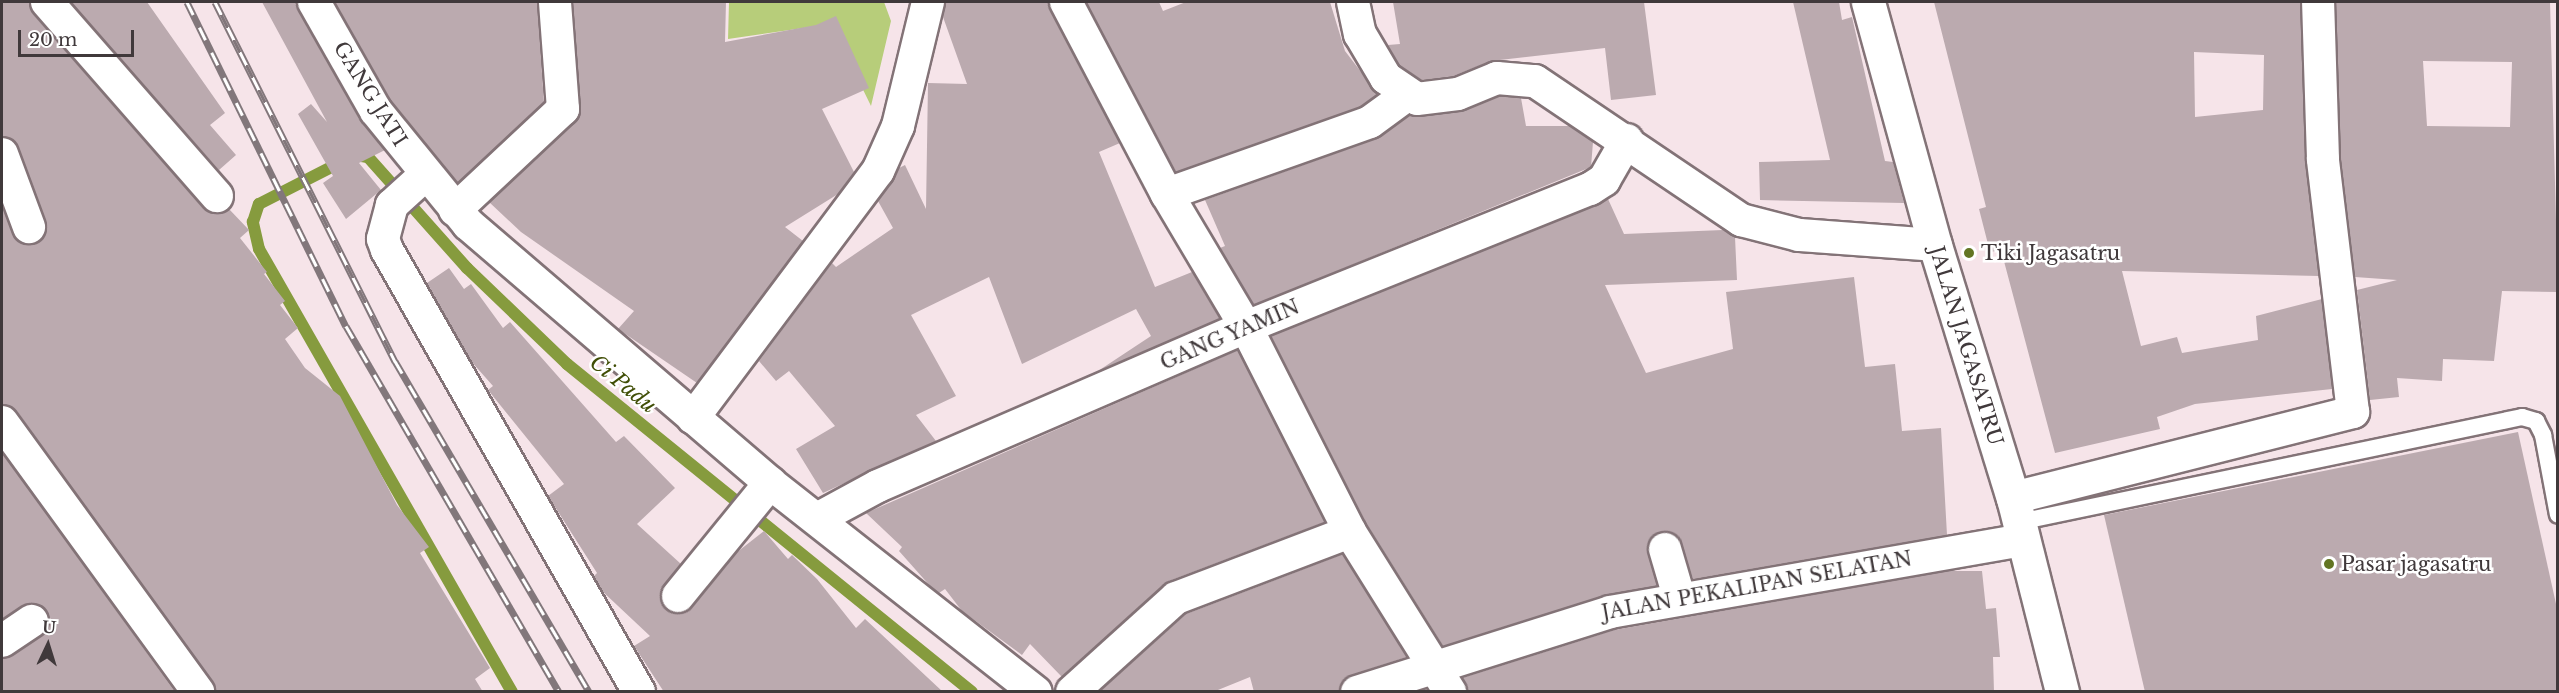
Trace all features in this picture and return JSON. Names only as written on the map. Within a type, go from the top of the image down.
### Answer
[{"type":"street","points":[[47,2],[217,196]]},
{"type":"street","name":"GANG JATI","points":[[314,2],[376,111],[420,179],[693,418],[762,492],[817,519],[1036,692]]},
{"type":"street","points":[[455,210],[563,109],[555,2]]},
{"type":"street","points":[[693,418],[878,171],[898,126],[928,2]]},
{"type":"street","points":[[1066,2],[1167,194],[1246,327],[1350,532],[1443,679]]},
{"type":"street","points":[[1353,2],[1360,34],[1377,64],[1407,94],[1437,99],[1497,78],[1535,81],[1628,140],[1719,207],[1762,228],[1845,241],[1935,245]]},
{"type":"street","name":"JALAN JAGASATRU","points":[[1868,2],[1935,245],[2018,520],[2062,692]]},
{"type":"street","name":"JALAN PEKALIPAN SELATAN","points":[[1357,692],[1443,679],[1549,628],[2018,520],[2353,412],[2323,159],[2318,2]]},
{"type":"street","points":[[1167,194],[1370,122],[1407,94]]},
{"type":"street","name":"GANG YAMIN","points":[[817,519],[878,486],[1246,327],[1590,189],[1604,180],[1628,140]]},
{"type":"street","points":[[2,154],[29,227]]},
{"type":"street","points":[[420,179],[392,205],[384,232],[387,250],[639,692]]},
{"type":"street","points":[[2,422],[198,692]]},
{"type":"street","points":[[678,596],[762,492]]},
{"type":"street","points":[[1072,692],[1176,598],[1350,532]]},
{"type":"street","points":[[1665,549],[1679,597]]},
{"type":"street","points":[[2,641],[32,621]]},
{"type":"lane","points":[[2018,520],[2522,417],[2536,421],[2543,435],[2558,515]]},
{"type":"green space","points":[[729,2],[884,2],[891,21],[871,106],[831,24],[728,39]]},
{"type":"building","points":[[2,2],[30,2],[33,14],[203,208],[220,214],[229,209],[249,230],[240,238],[267,272],[264,274],[285,301],[280,305],[298,328],[285,339],[305,368],[340,396],[397,505],[429,547],[420,553],[490,668],[475,679],[483,692],[216,692],[17,411],[2,404],[2,205],[18,241],[36,244],[47,229],[19,148],[2,137]]},
{"type":"building","points":[[70,2],[147,2],[225,113],[210,125],[236,155],[219,170]]},
{"type":"building","points":[[262,2],[296,2],[360,120],[385,150],[359,163],[381,190],[346,219],[323,183],[333,176],[298,114],[311,104],[327,122]]},
{"type":"building","points":[[334,2],[537,2],[544,102],[458,183],[391,101]]},
{"type":"building","points":[[573,2],[726,2],[725,42],[816,25],[836,16],[869,88],[822,109],[854,172],[838,194],[785,227],[803,241],[697,383],[618,329],[634,311],[521,232],[489,202],[580,116]]},
{"type":"building","points":[[945,2],[1048,2],[1120,143],[1099,152],[1155,287],[1192,272],[1220,319],[1098,371],[1151,336],[1136,309],[1022,364],[989,277],[911,315],[956,396],[916,415],[936,441],[823,493],[796,449],[835,426],[789,371],[776,381],[759,361],[832,263],[836,267],[893,228],[878,201],[899,168],[905,165],[926,209],[928,83],[967,84],[943,17]]},
{"type":"building","points":[[1086,2],[1159,2],[1163,11],[1186,2],[1330,2],[1345,51],[1378,94],[1362,106],[1176,172]]},
{"type":"building","points":[[1393,2],[1644,2],[1656,95],[1611,100],[1605,48],[1491,61],[1453,76],[1422,80],[1399,65],[1388,45],[1400,44]]},
{"type":"building","points":[[1793,2],[1839,2],[1842,20],[1852,17],[1885,161],[1893,162],[1904,203],[1760,200],[1759,162],[1830,160]]},
{"type":"building","points":[[1934,2],[2300,2],[2305,160],[2319,276],[2122,271],[2141,346],[2177,337],[2182,353],[2258,340],[2256,316],[2322,299],[2332,389],[2195,404],[2157,417],[2160,429],[2055,453],[2001,250],[1990,252],[1979,209],[1986,207]],"holes":[[[2194,52],[2264,55],[2263,110],[2195,117]]]},
{"type":"building","points":[[2336,2],[2550,2],[2558,292],[2502,291],[2494,361],[2443,359],[2442,381],[2397,378],[2399,397],[2370,400],[2357,290],[2397,280],[2355,277],[2341,158]],"holes":[[[2423,61],[2512,62],[2510,127],[2427,126]]]},
{"type":"building","points":[[1500,96],[1521,98],[1526,126],[1570,126],[1593,142],[1591,167],[1254,305],[1220,248],[1225,246],[1205,200],[1376,139],[1410,115],[1460,112]]},
{"type":"building","points":[[1608,199],[1624,234],[1723,230],[1735,237],[1737,280],[1605,285],[1646,373],[1733,349],[1726,292],[1854,277],[1865,367],[1895,364],[1902,431],[1941,428],[1947,535],[1693,579],[1678,536],[1661,532],[1647,545],[1657,586],[1605,595],[1443,646],[1366,523],[1271,336]]},
{"type":"building","points":[[449,268],[464,289],[471,284],[503,328],[510,322],[616,442],[624,436],[675,488],[637,524],[681,564],[660,593],[666,610],[676,614],[692,608],[736,553],[764,531],[788,559],[792,555],[817,579],[856,628],[865,619],[943,692],[664,692],[634,646],[650,636],[601,590],[594,576],[597,573],[548,496],[564,484],[488,390],[493,386],[470,360],[427,283]]},
{"type":"building","points":[[1238,350],[1325,522],[1169,581],[1062,677],[1030,644],[1022,655],[962,611],[945,589],[939,593],[931,587],[899,551],[902,547],[866,513]]},
{"type":"building","name":"Pasar jagasatru","points":[[2518,432],[2558,613],[2558,692],[2145,692],[2104,515]]},
{"type":"building","points":[[2,452],[175,692],[2,692],[2,659],[42,636],[50,620],[47,611],[31,603],[2,620]]},
{"type":"building","points":[[1343,554],[1407,657],[1351,675],[1340,692],[1254,692],[1250,677],[1213,692],[1099,692],[1186,614]]},
{"type":"building","points":[[1949,571],[1982,571],[1986,609],[1996,608],[2000,657],[1993,657],[1994,692],[1468,692],[1462,678],[1614,630]]},
{"type":"waterway","name":"Ci Padu","points":[[512,692],[259,249],[253,222],[259,204],[355,155],[368,157],[467,268],[567,364],[972,692]]},
{"type":"railway","points":[[187,2],[346,326],[559,692]]},
{"type":"railway","points":[[215,2],[395,361],[589,692]]},
{"type":"place","name":"Tiki Jagasatru","points":[[1969,253]]},
{"type":"place","name":"Pasar jagasatru","points":[[2329,564]]}]
